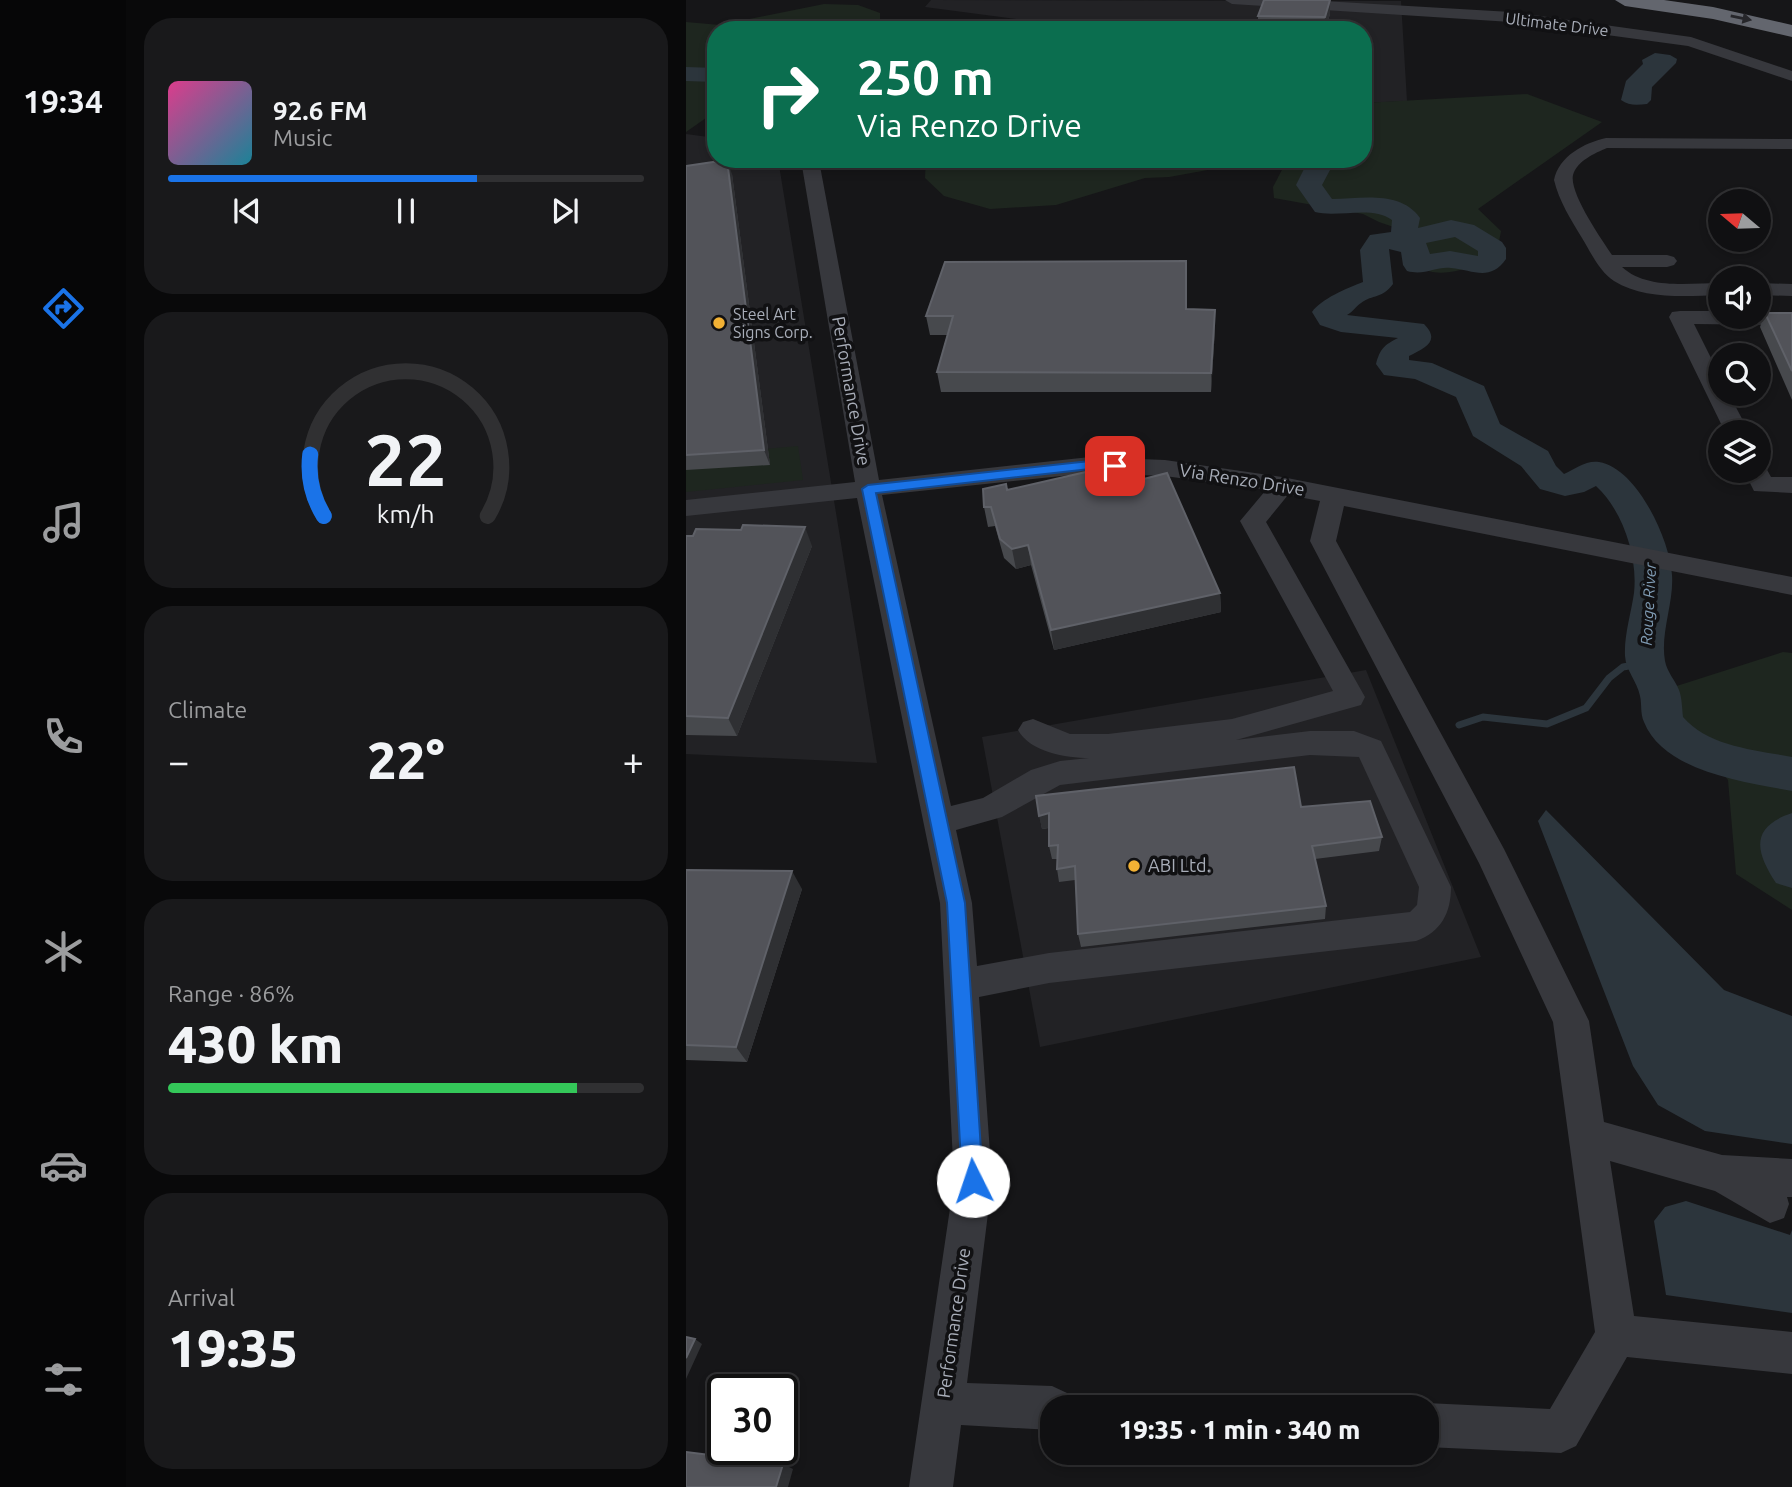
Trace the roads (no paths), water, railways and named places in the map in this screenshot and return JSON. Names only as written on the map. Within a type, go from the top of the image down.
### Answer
[{"type":"highway","points":[[1625,0],[1713,13],[1792,31]]},
{"type":"street","name":"Ultimate Drive","points":[[1232,0],[1511,17],[1691,42],[1792,76]]},
{"type":"street","points":[[1708,289],[1678,289],[1639,284],[1617,274],[1606,261],[1568,195],[1563,179],[1566,171],[1593,147],[1606,143],[1792,144]]},
{"type":"street","points":[[1576,160],[1603,161]]},
{"type":"street","name":"Performance Drive","points":[[811,168],[868,489],[956,903],[973,1181],[931,1487]]},
{"type":"street","points":[[1606,261],[1667,261]]},
{"type":"street","points":[[1771,289],[1792,290]]},
{"type":"street","points":[[1731,420],[1680,317],[1792,319]]},
{"type":"street","name":"Via Renzo Drive","points":[[686,508],[1090,465],[1165,468],[1282,485],[1724,575],[1792,586]]},
{"type":"street","points":[[1762,483],[1792,485]]},
{"type":"street","points":[[1033,730],[1067,746],[1108,746],[1232,730],[1351,697],[1253,521],[1271,503],[1282,485]]},
{"type":"street","points":[[1334,496],[1323,541],[1493,858],[1571,1021],[1616,1335],[1561,1431],[1439,1426]]},
{"type":"street","points":[[939,822],[991,808],[1042,779],[1060,774],[1310,743],[1354,743],[1370,749],[1435,887],[1435,904],[1416,926],[1049,968],[961,985]]},
{"type":"street","points":[[1587,1136],[1781,1191]]},
{"type":"street","points":[[1616,1335],[1792,1353]]},
{"type":"street","points":[[943,1403],[1040,1407]]},
{"type":"waterway","name":"Rouge River","points":[[686,74],[707,75]]},
{"type":"waterway","name":"Rouge River","points":[[1316,168],[1309,185],[1324,206],[1388,207],[1406,218],[1404,231],[1407,236],[1451,228],[1470,233],[1492,248],[1492,259],[1483,266],[1450,259],[1417,265],[1415,247],[1395,240],[1380,241],[1374,250],[1378,284],[1346,298],[1344,305],[1327,312],[1331,319],[1341,323],[1413,330],[1417,334],[1417,340],[1395,351],[1392,364],[1395,368],[1421,370],[1473,393],[1472,401],[1480,410],[1485,429],[1536,459],[1542,472],[1552,482],[1565,485],[1590,474],[1606,476],[1622,494],[1641,530],[1652,563],[1653,587],[1645,661],[1660,694],[1666,725],[1675,736],[1705,753],[1792,774]]},
{"type":"waterway","points":[[1459,725],[1483,717],[1547,724],[1586,708],[1609,678],[1623,667],[1645,663]]},
{"type":"waterway","name":"Rouge River","points":[[1792,831],[1781,842],[1784,857],[1792,869]]},
{"type":"place","name":"Steel Art Signs Corp.","points":[[719,323]]},
{"type":"place","name":"ABI Ltd.","points":[[1134,866]]}]
